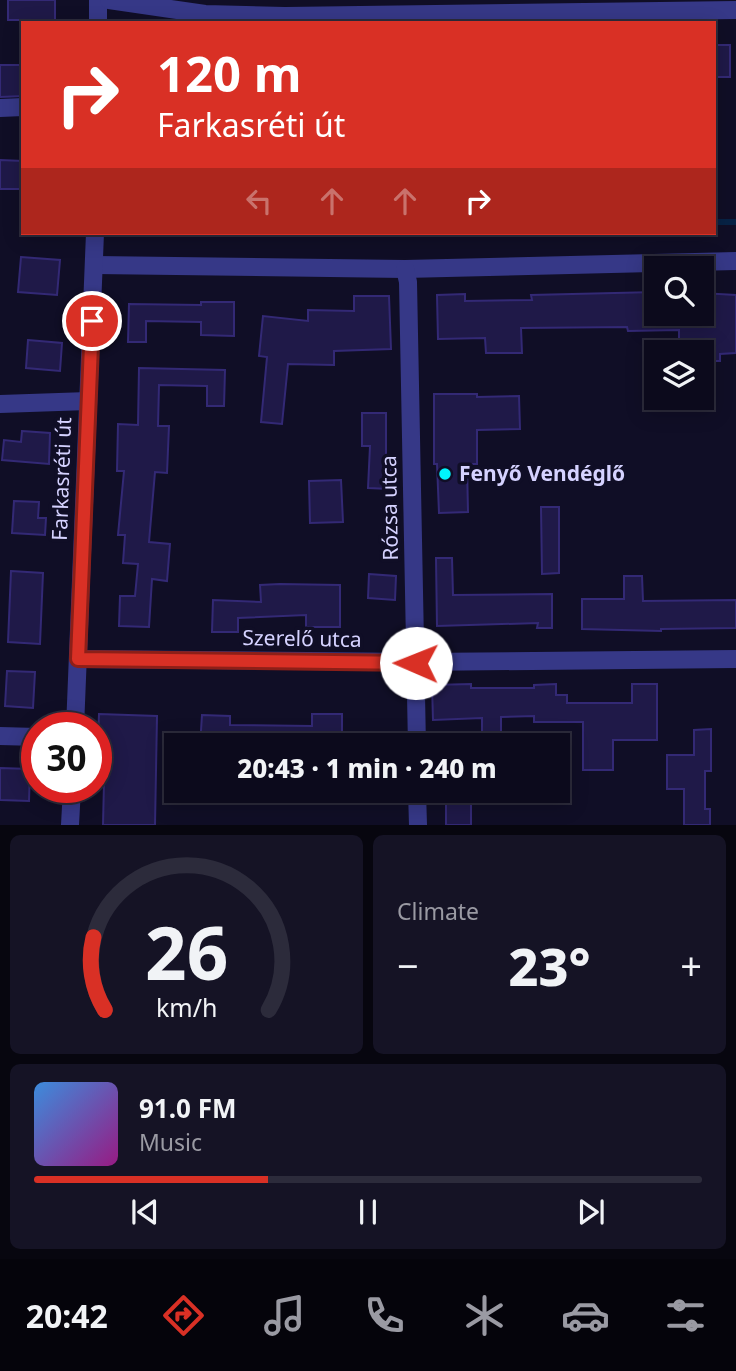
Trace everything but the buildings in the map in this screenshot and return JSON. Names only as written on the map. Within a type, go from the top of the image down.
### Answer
[{"type":"street","points":[[98,0],[98,21]]},
{"type":"street","points":[[109,0],[205,14],[345,7],[736,10]]},
{"type":"street","points":[[0,108],[21,107]]},
{"type":"street","name":"Farkasréti út","points":[[76,712],[95,235]]},
{"type":"street","points":[[94,265],[405,269],[736,261]]},
{"type":"street","name":"Rózsa utca","points":[[405,269],[408,282],[417,733]]},
{"type":"street","points":[[0,404],[88,401]]},
{"type":"street","name":"Szerelő utca","points":[[78,659],[416,663],[736,659]]},
{"type":"street","points":[[0,736],[21,737]]},
{"type":"street","points":[[70,825],[71,803]]},
{"type":"street","points":[[418,803],[418,825]]},
{"type":"waterway","points":[[716,222],[736,222]]},
{"type":"place","name":"Fenyő Vendéglő","points":[[445,474]]},
{"type":"route","points":[[92,321],[78,659],[416,663]]}]
